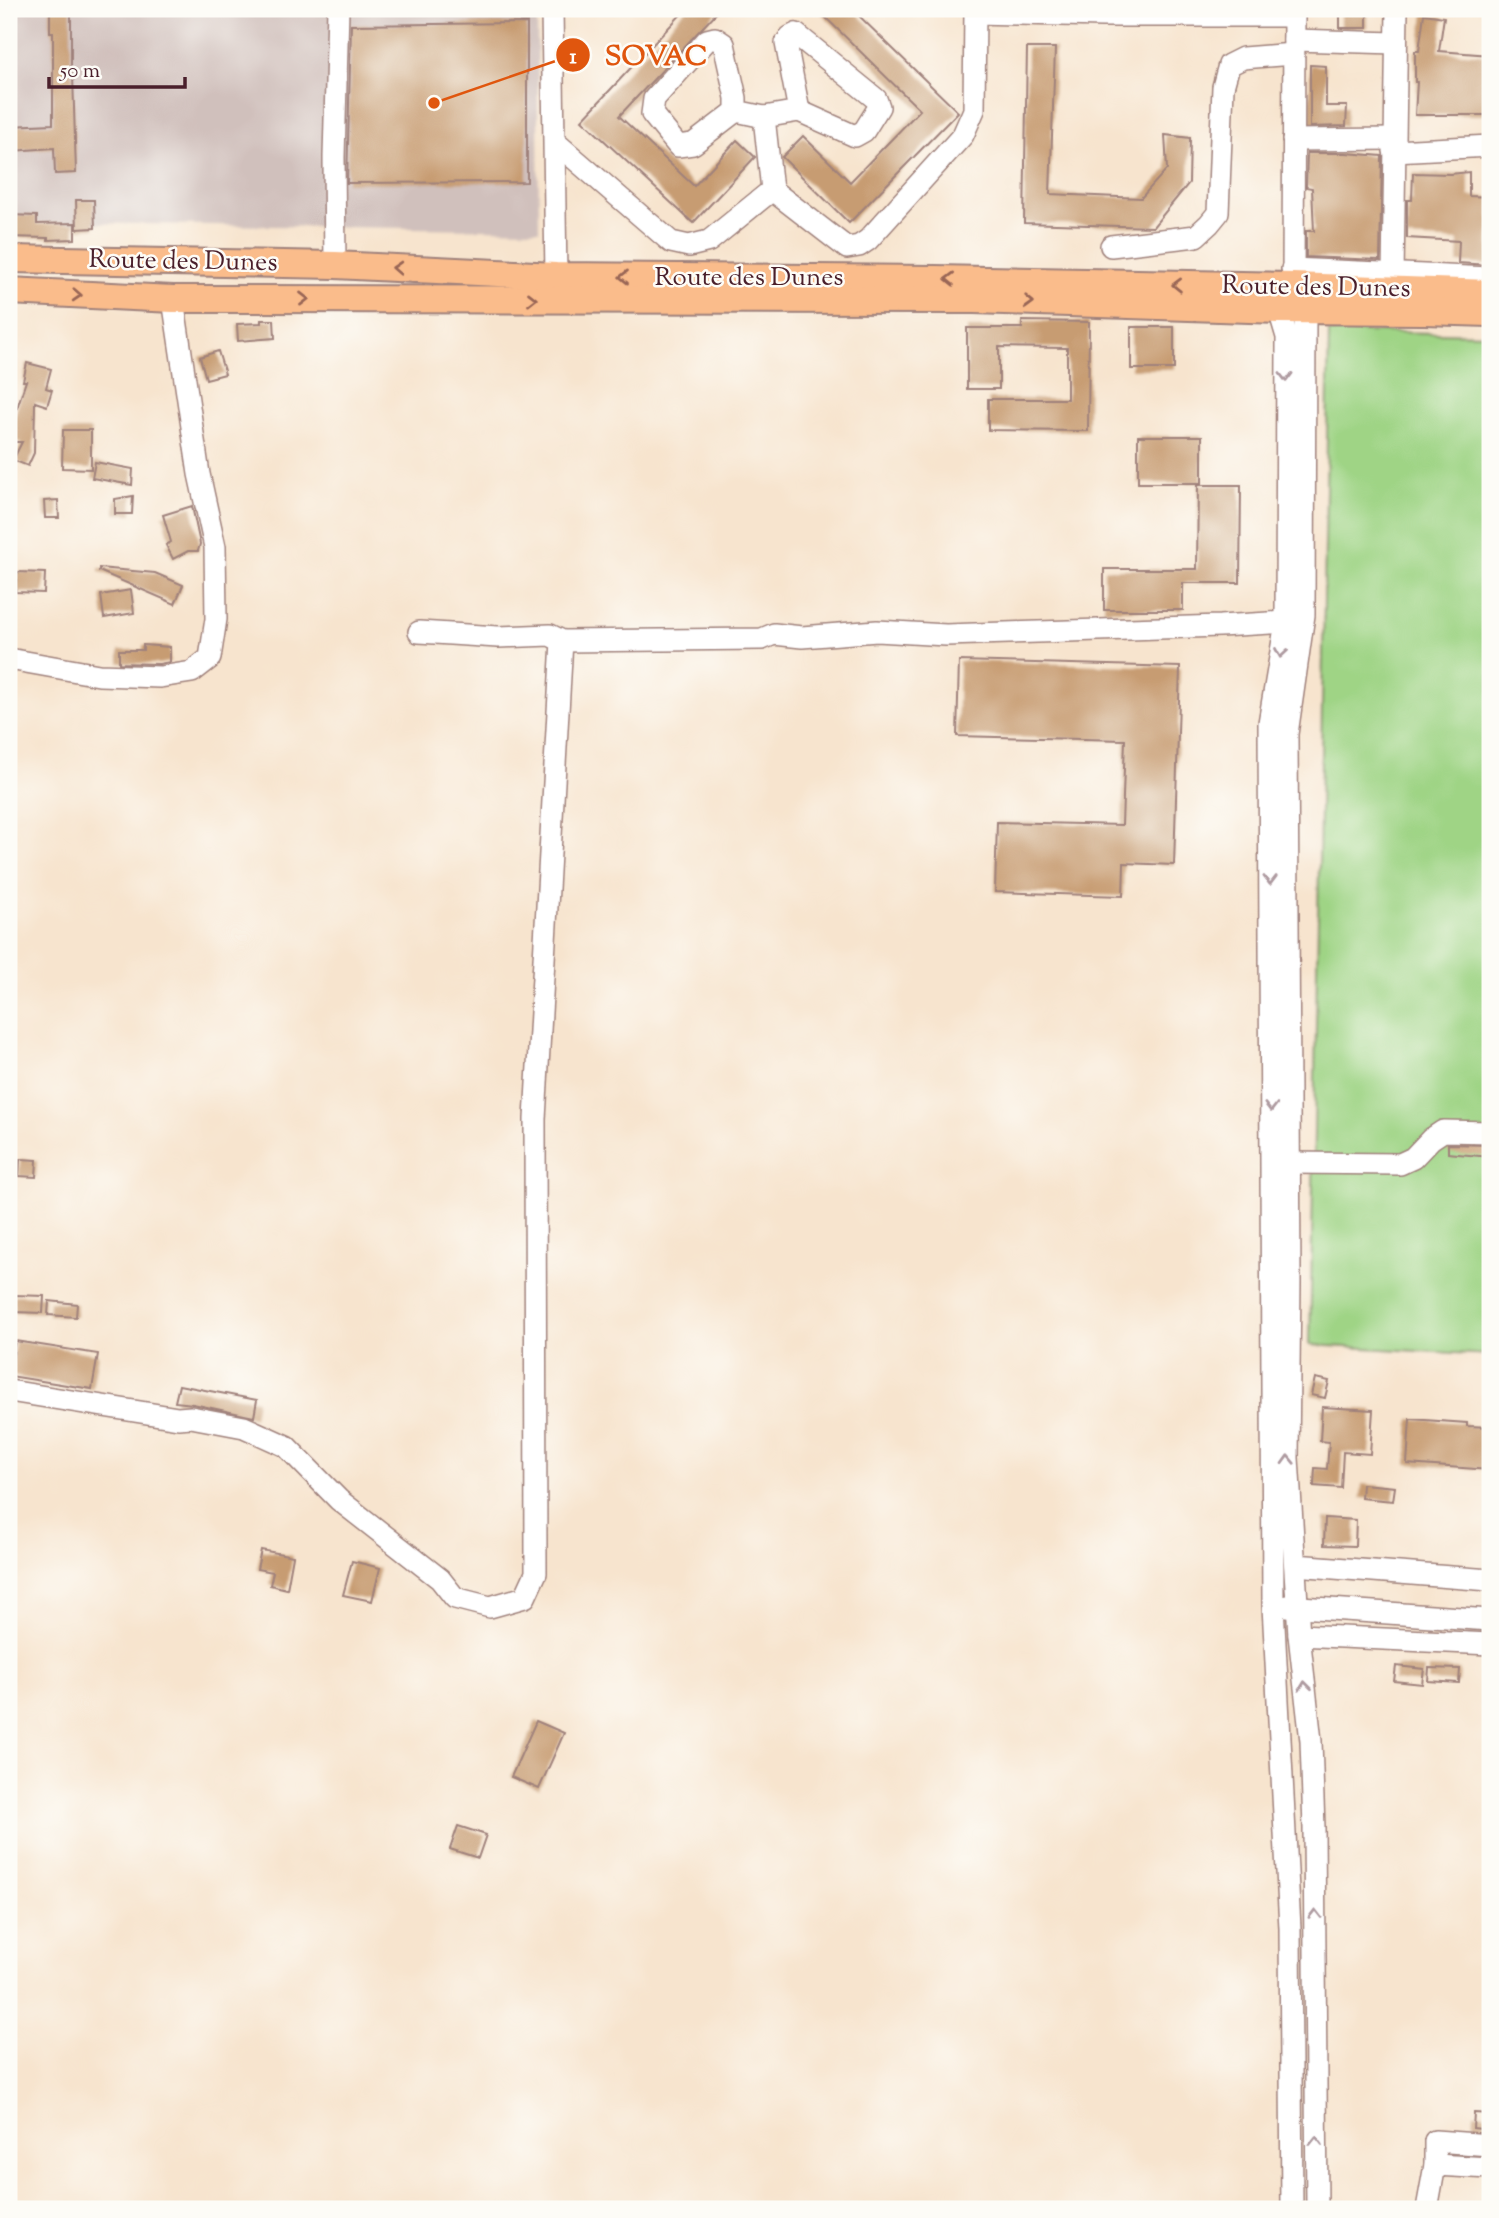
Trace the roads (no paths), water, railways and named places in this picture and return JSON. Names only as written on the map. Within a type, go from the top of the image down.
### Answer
[{"type":"main road","name":"Route des Dunes","points":[[9,259],[335,265],[556,276],[936,279],[1174,285],[1293,277],[1490,293]]},
{"type":"main road","name":"Route des Dunes","points":[[9,292],[173,299],[974,300],[1490,313]]},
{"type":"street","points":[[335,265],[334,157],[338,9]]},
{"type":"street","points":[[552,9],[556,276]]},
{"type":"street","points":[[1393,275],[1397,9]]},
{"type":"street","points":[[764,117],[772,190],[847,248],[859,246],[869,240],[963,135],[974,110],[975,11],[1294,12],[1293,277],[1393,275],[1490,278]]},
{"type":"street","points":[[736,111],[736,98],[724,44],[715,38],[707,40],[654,99],[652,114],[677,146],[693,144],[736,111],[764,117],[800,111],[855,136],[864,131],[880,107],[876,99],[796,34],[786,43],[800,111]]},
{"type":"street","points":[[1111,246],[1196,236],[1218,212],[1223,87],[1228,65],[1243,58],[1294,47],[1395,43]]},
{"type":"street","points":[[1293,140],[1490,146]]},
{"type":"street","points":[[555,142],[671,242],[689,246],[709,241],[772,190]]},
{"type":"street","points":[[9,659],[99,675],[160,677],[192,672],[210,658],[216,619],[215,547],[199,474],[173,299]]},
{"type":"street","points":[[1292,310],[1287,337],[1286,622],[1269,723],[1273,1606],[1290,1928],[1292,2209]]},
{"type":"street","points":[[1292,310],[1304,615],[1287,734],[1288,1458],[1299,1635],[1311,1741],[1314,1816],[1317,2209]]},
{"type":"street","points":[[419,632],[498,637],[550,635],[562,641],[762,639],[774,634],[802,638],[877,631],[960,634],[1286,622]]},
{"type":"street","points":[[9,1391],[244,1427],[286,1447],[339,1500],[440,1579],[455,1598],[490,1607],[525,1597],[536,1573],[535,1119],[562,641]]},
{"type":"street","points":[[1289,1163],[1400,1164],[1413,1158],[1443,1131],[1490,1132]]},
{"type":"street","points":[[1295,1565],[1490,1580]]},
{"type":"street","points":[[1273,1606],[1490,1620]]},
{"type":"street","points":[[1299,1635],[1490,1644]]},
{"type":"street","points":[[1427,2209],[1435,2165],[1435,2141],[1490,2145]]},
{"type":"street","points":[[1435,2165],[1490,2168]]},
{"type":"place","name":"SOVAC","points":[[434,103]]}]
